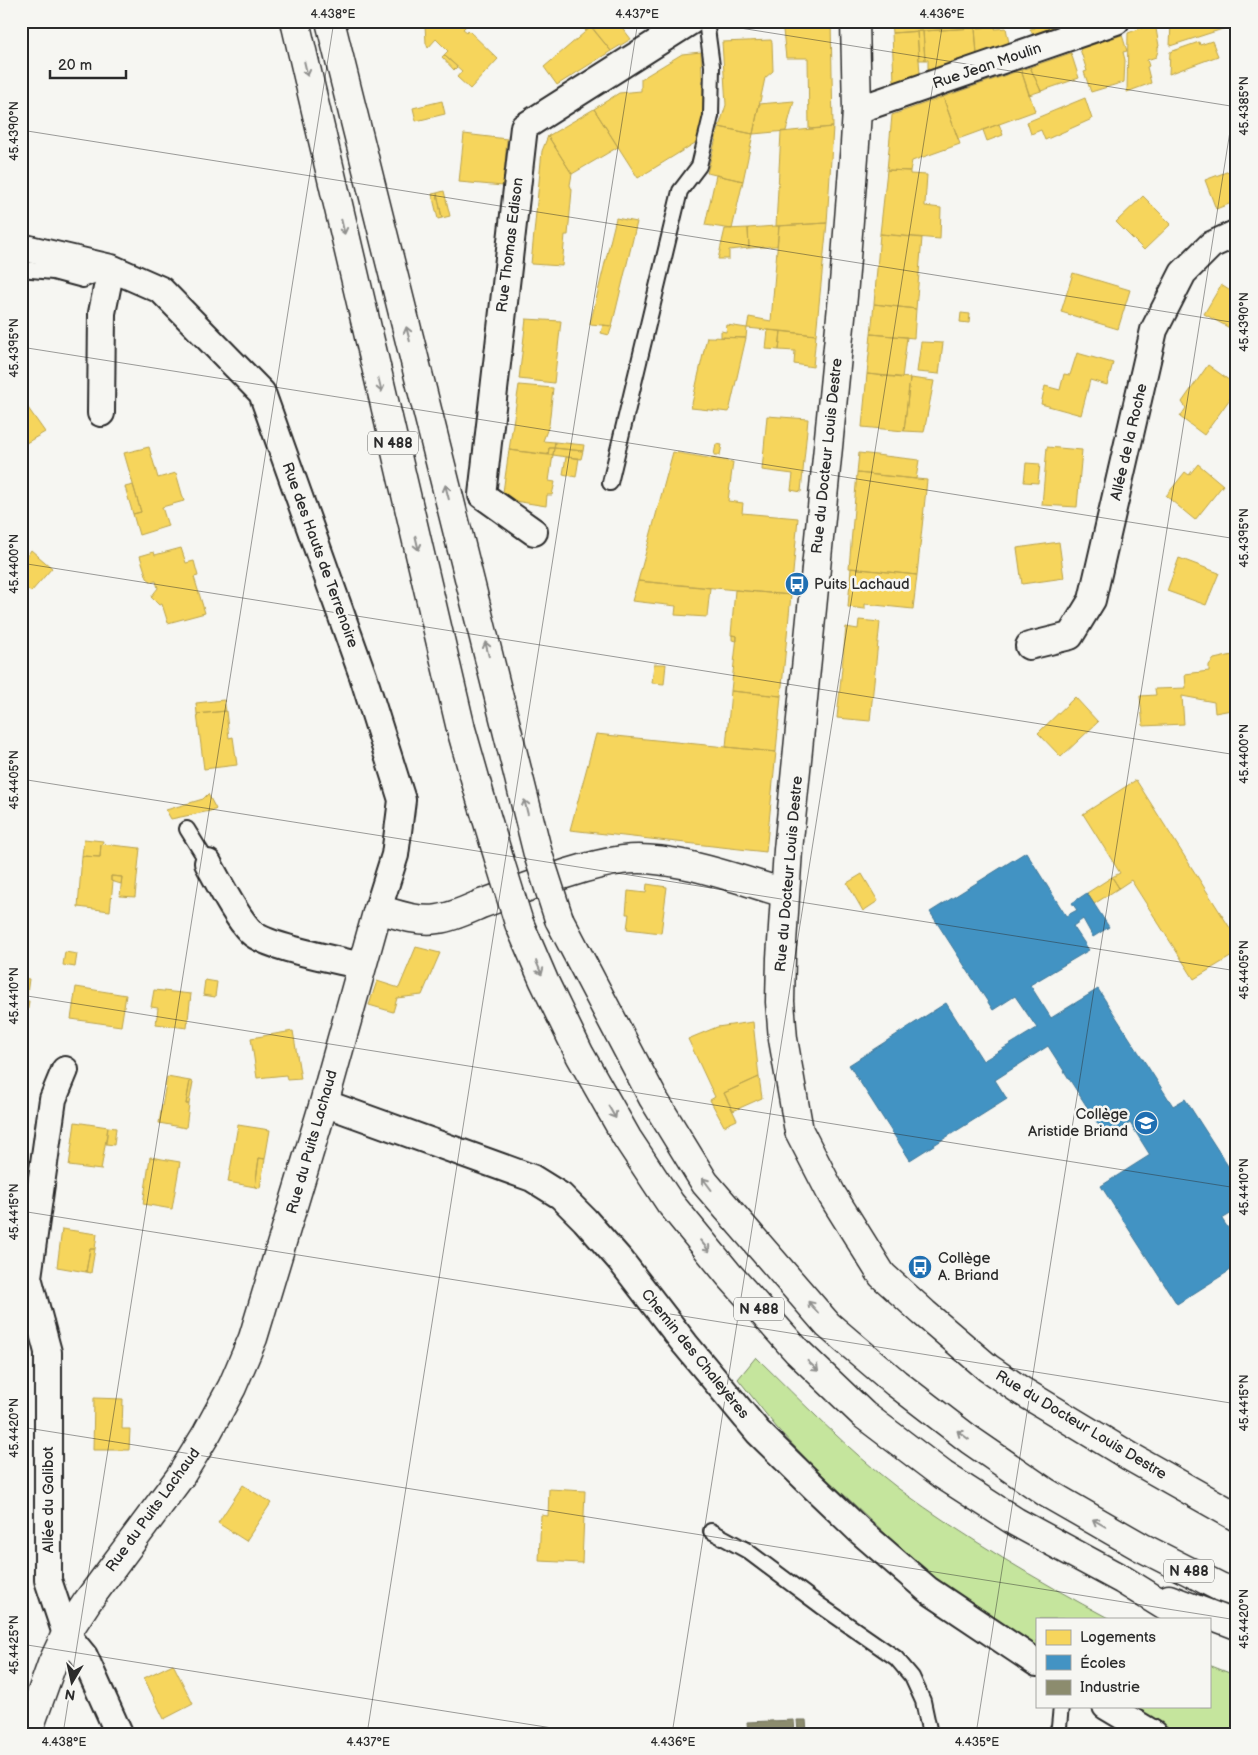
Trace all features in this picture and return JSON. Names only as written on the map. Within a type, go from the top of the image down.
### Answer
[{"type":"main road","name":"N 488","points":[[295,21],[461,729],[480,796],[519,923],[544,981],[580,1055],[627,1138],[670,1203],[729,1275],[797,1351],[864,1415],[943,1475],[1016,1522],[1123,1580],[1237,1625]]},
{"type":"main road","name":"N 488","points":[[330,21],[538,854],[559,919],[653,1098],[705,1183],[828,1325],[896,1384],[970,1440],[1047,1493],[1142,1547],[1220,1587],[1237,1593]]},
{"type":"main road","name":"Rue du Docteur Louis Destre","points":[[855,21],[857,110],[843,296],[785,893],[780,1002],[799,1131],[832,1194],[882,1275],[924,1313],[988,1368],[1020,1390],[1129,1456],[1237,1517]]},
{"type":"main road","points":[[378,910],[415,919],[437,919],[459,914],[605,862],[633,859],[661,860],[785,893]]},
{"type":"main road","name":"Rue du Puits Lachaud","points":[[27,1734],[52,1664],[66,1634],[87,1602],[180,1477],[232,1387],[254,1338],[324,1103],[378,910]]},
{"type":"main road","points":[[1142,1547],[1237,1580]]},
{"type":"main road","points":[[1123,1580],[1184,1618]]},
{"type":"main road","points":[[1210,1632],[1237,1644]]},
{"type":"street","name":"Rue Thomas Edison","points":[[534,532],[482,495],[524,128],[692,21]]},
{"type":"street","name":"Rue Jean Moulin","points":[[857,110],[1116,21]]},
{"type":"street","name":"Allée de la Roche","points":[[1029,646],[1070,636],[1092,600],[1154,330],[1183,273],[1211,244],[1237,233]]},
{"type":"street","name":"Rue des Hauts de Terrenoire","points":[[21,247],[111,268],[161,290],[262,392],[363,676],[402,800],[395,856],[378,910]]},
{"type":"street","points":[[101,412],[102,313],[111,268]]},
{"type":"street","points":[[208,863],[252,934],[269,943],[362,966]]},
{"type":"street","name":"Allée du Galibot","points":[[65,1070],[53,1099],[28,1277],[48,1352],[48,1580],[66,1634]]},
{"type":"street","name":"Chemin des Chaleyères","points":[[324,1103],[532,1178],[561,1196],[621,1261],[685,1344],[758,1432],[793,1467],[861,1532],[928,1590],[1036,1662]]},
{"type":"street","points":[[66,1634],[84,1656],[119,1734]]},
{"type":"street","points":[[1109,1708],[1153,1734]]},
{"type":"lane","points":[[610,483],[680,191],[699,166],[711,116],[712,66],[706,21]]},
{"type":"lane","points":[[21,269],[53,272],[83,280],[111,268]]},
{"type":"lane","points":[[187,829],[208,863]]},
{"type":"lane","points":[[711,1531],[746,1550],[896,1658],[912,1677],[916,1685],[923,1701],[930,1734]]},
{"type":"lane","points":[[1056,1734],[1059,1727],[1060,1708]]},
{"type":"green space","points":[[756,1357],[843,1442],[899,1489],[950,1525],[1002,1558],[1108,1618],[1036,1618],[1036,1646],[957,1595],[916,1562],[811,1464],[777,1428],[738,1379]]},
{"type":"green space","points":[[1210,1665],[1237,1676],[1237,1734],[1179,1734],[1135,1708],[1210,1708]]},
{"type":"building: Logements","points":[[429,21],[471,21],[463,29],[467,32],[468,30],[498,59],[470,89],[457,77],[462,71],[444,55],[448,51],[436,39],[428,48],[425,25]]},
{"type":"building: Logements","points":[[573,21],[587,21],[591,27],[586,31],[582,26],[579,29]]},
{"type":"building: Logements","points":[[587,21],[617,21],[631,39],[611,51]]},
{"type":"building: Logements","points":[[782,21],[831,21],[833,127],[809,129],[808,58],[786,58]]},
{"type":"building: Logements","points":[[891,21],[940,21],[941,30],[892,33]]},
{"type":"building: Logements","points":[[953,21],[974,21],[975,28],[941,30],[940,26]]},
{"type":"building: Logements","points":[[974,21],[994,21],[996,27],[975,28]]},
{"type":"building: Logements","points":[[1034,21],[1065,21],[1065,23],[1033,35],[1030,29],[1035,28]]},
{"type":"building: Logements","points":[[1171,21],[1230,21],[1232,26],[1170,46]]},
{"type":"building: Logements","points":[[1155,23],[1159,46],[1158,51],[1156,57],[1147,60],[1151,83],[1127,92],[1128,33]]},
{"type":"building: Logements","points":[[591,27],[611,51],[557,85],[544,67]]},
{"type":"building: Logements","points":[[996,27],[995,29],[1006,28],[1009,43],[977,55],[975,28]]},
{"type":"building: Logements","points":[[975,28],[977,55],[928,71],[928,60],[925,60],[923,31]]},
{"type":"building: Logements","points":[[917,31],[923,31],[925,60],[919,60]]},
{"type":"building: Logements","points":[[917,31],[920,74],[894,82],[892,33]]},
{"type":"building: Logements","points":[[1122,35],[1127,51],[1123,52],[1125,60],[1124,82],[1091,92],[1084,72],[1087,71],[1080,49]]},
{"type":"building: Logements","points":[[771,40],[773,71],[765,78],[753,134],[719,127],[726,105],[722,42]]},
{"type":"building: Logements","points":[[1212,41],[1218,56],[1169,74],[1170,52],[1199,42],[1200,45]]},
{"type":"building: Logements","points":[[701,52],[704,128],[695,143],[638,178],[594,109],[619,93],[641,91],[641,79],[682,54]]},
{"type":"building: Logements","points":[[1071,53],[1079,78],[1041,91],[1030,67]]},
{"type":"building: Logements","points":[[444,55],[457,67],[454,70],[442,57]]},
{"type":"building: Logements","points":[[1030,67],[1041,91],[1029,95],[1021,70]]},
{"type":"building: Logements","points":[[1021,70],[1035,111],[958,139],[943,97]]},
{"type":"building: Logements","points":[[943,97],[960,144],[912,161],[910,171],[887,170],[892,115]]},
{"type":"building: Logements","points":[[1085,98],[1092,119],[1045,140],[1041,130],[1031,134],[1027,122]]},
{"type":"building: Logements","points":[[442,101],[445,114],[416,121],[413,108]]},
{"type":"building: Logements","points":[[794,101],[786,131],[753,134],[759,104]]},
{"type":"building: Logements","points":[[594,109],[618,147],[572,174],[548,136]]},
{"type":"building: Logements","points":[[999,124],[1003,135],[987,141],[983,130]]},
{"type":"building: Logements","points":[[719,127],[753,134],[743,181],[707,173]]},
{"type":"building: Logements","points":[[833,127],[827,223],[776,226],[781,132]]},
{"type":"building: Logements","points":[[464,134],[507,139],[503,186],[459,182]]},
{"type":"building: Logements","points":[[548,136],[572,174],[568,235],[565,235],[562,266],[531,264],[542,151]]},
{"type":"building: Logements","points":[[1237,168],[1237,201],[1216,209],[1205,180]]},
{"type":"building: Logements","points":[[887,170],[910,171],[910,174],[927,175],[925,206],[941,208],[940,239],[880,234]]},
{"type":"building: Logements","points":[[716,175],[743,181],[732,229],[705,225]]},
{"type":"building: Logements","points":[[444,191],[450,216],[442,218],[437,193]]},
{"type":"building: Logements","points":[[437,193],[442,218],[438,219],[432,194]]},
{"type":"building: Logements","points":[[1143,196],[1171,224],[1144,250],[1116,222]]},
{"type":"building: Logements","points":[[616,218],[637,222],[612,326],[590,324]]},
{"type":"building: Logements","points":[[827,223],[816,335],[747,328],[749,317],[771,321],[779,226]]},
{"type":"building: Logements","points":[[779,226],[777,246],[749,248],[748,228]]},
{"type":"building: Logements","points":[[748,228],[749,248],[729,250],[729,259],[718,259],[725,229]]},
{"type":"building: Logements","points":[[880,234],[922,238],[916,309],[874,304]]},
{"type":"building: Logements","points":[[1073,273],[1130,290],[1118,329],[1061,312]]},
{"type":"building: Logements","points":[[1221,285],[1237,295],[1237,332],[1204,314]]},
{"type":"building: Logements","points":[[874,304],[916,309],[914,338],[871,334]]},
{"type":"building: Logements","points":[[961,313],[970,314],[969,323],[960,322]]},
{"type":"building: Logements","points":[[526,319],[561,321],[554,383],[519,379]]},
{"type":"building: Logements","points":[[603,325],[612,326],[609,335],[601,333]]},
{"type":"building: Logements","points":[[727,325],[747,328],[746,338],[721,337],[721,331],[726,332]]},
{"type":"building: Logements","points":[[768,330],[781,331],[779,350],[766,349]]},
{"type":"building: Logements","points":[[781,331],[816,335],[813,367],[794,364],[795,351],[779,350]]},
{"type":"building: Logements","points":[[871,334],[907,337],[902,378],[867,374]]},
{"type":"building: Logements","points":[[707,337],[746,338],[729,412],[691,408]]},
{"type":"building: Logements","points":[[921,342],[943,343],[939,374],[917,372]]},
{"type":"building: Logements","points":[[1077,353],[1113,363],[1107,385],[1090,380],[1081,415],[1041,404],[1045,386],[1060,390],[1064,374],[1070,375]]},
{"type":"building: Logements","points":[[1208,365],[1237,386],[1237,389],[1204,435],[1180,417],[1186,408],[1182,402]]},
{"type":"building: Logements","points":[[867,374],[910,378],[904,431],[862,427]]},
{"type":"building: Logements","points":[[910,378],[934,381],[924,432],[904,431]]},
{"type":"building: Logements","points":[[519,385],[553,388],[549,425],[543,441],[555,442],[554,448],[549,448],[548,455],[509,450]]},
{"type":"building: Logements","points":[[21,398],[45,432],[21,446]]},
{"type":"building: Logements","points":[[767,416],[808,419],[801,492],[791,490],[793,474],[762,470]]},
{"type":"building: Logements","points":[[555,442],[584,445],[583,451],[554,448]]},
{"type":"building: Logements","points":[[716,444],[722,445],[720,455],[714,455]]},
{"type":"building: Logements","points":[[149,447],[158,478],[176,473],[184,501],[162,507],[168,526],[139,535],[133,514],[141,512],[124,453]]},
{"type":"building: Logements","points":[[1047,447],[1082,450],[1077,507],[1042,505]]},
{"type":"building: Logements","points":[[549,448],[554,448],[553,455],[548,455]]},
{"type":"building: Logements","points":[[554,448],[583,451],[581,459],[553,455]]},
{"type":"building: Logements","points":[[509,450],[553,455],[549,481],[555,482],[552,495],[547,495],[546,506],[502,499]]},
{"type":"building: Logements","points":[[673,452],[733,462],[728,501],[743,503],[742,513],[798,518],[791,595],[638,581]]},
{"type":"building: Logements","points":[[859,453],[919,460],[916,479],[857,473]]},
{"type":"building: Logements","points":[[566,457],[579,458],[576,477],[563,474]]},
{"type":"building: Logements","points":[[1026,463],[1040,464],[1038,483],[1024,482]]},
{"type":"building: Logements","points":[[1198,464],[1223,485],[1195,520],[1166,496],[1185,472],[1189,475]]},
{"type":"building: Logements","points":[[857,473],[927,480],[917,575],[849,568]]},
{"type":"building: Logements","points":[[133,485],[141,512],[133,514],[125,487]]},
{"type":"building: Logements","points":[[1059,542],[1064,578],[1022,584],[1017,548]]},
{"type":"building: Logements","points":[[181,548],[186,563],[194,561],[198,576],[194,577],[205,613],[168,623],[162,604],[159,605],[151,597],[158,588],[156,581],[152,582],[147,578],[140,556],[154,552],[155,555]]},
{"type":"building: Logements","points":[[31,550],[52,568],[31,592],[21,584],[21,552],[27,556]]},
{"type":"building: Logements","points":[[1179,558],[1219,573],[1206,605],[1167,591]]},
{"type":"building: Logements","points":[[851,568],[917,575],[913,609],[865,604],[865,609],[848,607]]},
{"type":"building: Logements","points":[[638,581],[710,588],[707,617],[675,615],[676,606],[632,601]]},
{"type":"building: Logements","points":[[735,590],[791,595],[781,696],[731,691],[737,636],[731,635]]},
{"type":"building: Logements","points":[[859,620],[880,622],[870,721],[837,718],[846,627],[858,629]]},
{"type":"building: Logements","points":[[732,635],[737,636],[737,641],[732,640]]},
{"type":"building: Logements","points":[[1237,654],[1237,709],[1215,713],[1214,702],[1182,696],[1184,724],[1143,726],[1140,696],[1156,695],[1155,689],[1186,688],[1185,674],[1209,671],[1209,665],[1214,659]]},
{"type":"building: Logements","points":[[654,664],[666,664],[664,684],[652,683]]},
{"type":"building: Logements","points":[[731,691],[781,696],[776,752],[726,747]]},
{"type":"building: Logements","points":[[1075,697],[1098,722],[1061,757],[1038,733]]},
{"type":"building: Logements","points":[[224,700],[226,711],[197,714],[196,703]]},
{"type":"building: Logements","points":[[226,711],[229,738],[233,737],[237,765],[204,769],[197,714]]},
{"type":"building: Logements","points":[[596,734],[776,752],[766,852],[570,830]]},
{"type":"building: Logements","points":[[1136,780],[1237,939],[1237,953],[1194,979],[1131,880],[1119,888],[1112,877],[1120,873],[1083,814]]},
{"type":"building: Logements","points":[[208,794],[215,810],[171,819],[166,810],[203,799]]},
{"type":"building: Logements","points":[[84,839],[103,841],[100,857],[82,856]]},
{"type":"building: Logements","points":[[101,844],[140,848],[135,897],[120,896],[122,877],[111,876],[111,881],[113,882],[110,911],[78,907],[82,856],[100,857]]},
{"type":"building: Logements","points":[[862,874],[878,901],[863,911],[847,883]]},
{"type":"building: Logements","points":[[111,876],[122,877],[121,884],[111,881]]},
{"type":"building: Logements","points":[[1112,877],[1119,888],[1094,904],[1087,893]]},
{"type":"building: Logements","points":[[647,884],[667,887],[661,933],[627,929],[629,914],[626,914],[628,891],[646,893]]},
{"type":"building: Logements","points":[[416,947],[440,953],[422,995],[397,998],[393,1012],[369,1005],[377,981],[399,988]]},
{"type":"building: Logements","points":[[65,952],[77,954],[75,967],[63,965]]},
{"type":"building: Logements","points":[[21,978],[29,979],[26,1001],[29,1001],[25,1029],[21,1029]]},
{"type":"building: Logements","points":[[205,980],[217,982],[215,997],[203,995]]},
{"type":"building: Logements","points":[[76,987],[126,995],[121,1026],[71,1019]]},
{"type":"building: Logements","points":[[154,990],[191,994],[187,1028],[156,1024],[158,1008],[151,1007]]},
{"type":"building: Logements","points":[[753,1022],[759,1077],[724,1093],[737,1120],[724,1126],[710,1100],[715,1097],[688,1039],[717,1027]]},
{"type":"building: Logements","points":[[293,1031],[301,1079],[287,1080],[286,1075],[257,1078],[251,1038]]},
{"type":"building: Logements","points":[[167,1077],[190,1081],[186,1104],[189,1104],[186,1128],[159,1123]]},
{"type":"building: Logements","points":[[759,1077],[762,1098],[733,1111],[724,1093]]},
{"type":"building: Logements","points":[[190,1081],[193,1082],[189,1104],[186,1104]]},
{"type":"building: Logements","points":[[75,1122],[108,1127],[101,1170],[69,1166]]},
{"type":"building: Logements","points":[[238,1125],[270,1130],[265,1159],[259,1158],[255,1187],[228,1182]]},
{"type":"building: Logements","points":[[108,1127],[116,1128],[114,1145],[106,1144]]},
{"type":"building: Logements","points":[[150,1157],[180,1162],[172,1209],[143,1204]]},
{"type":"building: Logements","points":[[259,1158],[265,1159],[260,1188],[255,1187]]},
{"type":"building: Logements","points":[[62,1229],[97,1234],[95,1249],[90,1249],[86,1272],[57,1267]]},
{"type":"building: Logements","points":[[90,1249],[95,1249],[91,1273],[86,1272]]},
{"type":"building: Logements","points":[[94,1398],[123,1399],[122,1429],[130,1429],[129,1450],[93,1450]]},
{"type":"building: Logements","points":[[243,1485],[271,1503],[246,1541],[218,1523]]},
{"type":"building: Logements","points":[[549,1489],[585,1491],[582,1563],[539,1561],[541,1515],[548,1516]]},
{"type":"building: Logements","points":[[173,1664],[193,1704],[164,1719],[144,1678]]},
{"type":"building: Écoles","points":[[1026,852],[1066,916],[1077,910],[1072,903],[1087,893],[1109,927],[1093,937],[1083,919],[1073,926],[1089,950],[1030,985],[1051,1018],[1098,989],[1173,1106],[1185,1099],[1237,1180],[1237,1210],[1222,1219],[1237,1242],[1237,1266],[1177,1304],[1101,1186],[1150,1155],[1130,1123],[1107,1138],[1048,1046],[995,1080],[1007,1099],[910,1160],[849,1065],[946,1003],[983,1061],[1037,1028],[1015,996],[993,1010],[930,912]]},
{"type":"building: Industrie","points":[[794,1720],[795,1734],[748,1734],[747,1722]]},
{"type":"building: Industrie","points":[[797,1720],[806,1720],[807,1732],[798,1732]]},
{"type":"place","name":"Puits Lachaud","points":[[797,584]]},
{"type":"place","name":"Collège Aristide Briand","points":[[1146,1123]]},
{"type":"place","name":"Collège A. Briand","points":[[920,1267]]}]
